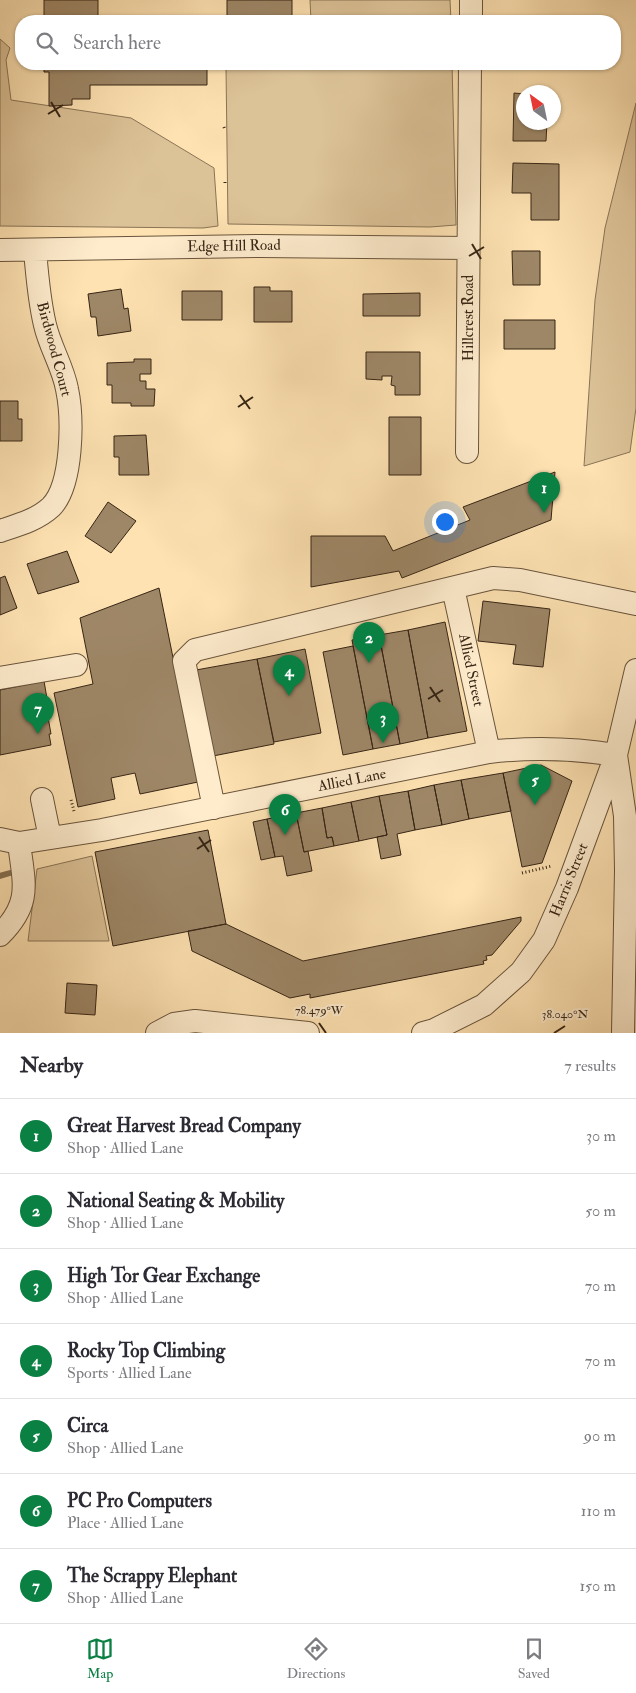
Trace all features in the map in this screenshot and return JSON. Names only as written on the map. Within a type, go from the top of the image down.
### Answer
[{"type":"street","points":[[471,0],[471,15]]},
{"type":"street","name":"Hillcrest Road","points":[[467,452],[470,70]]},
{"type":"street","name":"Edge Hill Road","points":[[0,250],[258,246],[468,248]]},
{"type":"street","name":"Birdwood Court","points":[[0,531],[34,518],[52,506],[68,475],[70,408],[67,388],[45,326],[38,286],[35,250]]},
{"type":"street","points":[[214,808],[184,661],[195,650],[453,588],[471,582],[502,578],[636,604]]},
{"type":"street","name":"Allied Street","points":[[453,588],[489,752]]},
{"type":"street","points":[[0,678],[76,665]]},
{"type":"street","name":"Harris Street","points":[[423,1033],[434,1030],[484,1005],[521,972],[544,940],[567,888],[616,755],[636,670]]},
{"type":"street","name":"Allied Lane","points":[[10,841],[50,838],[214,808],[489,752],[549,747],[579,749],[616,755]]},
{"type":"street","points":[[616,755],[625,816],[623,1033]]},
{"type":"street","points":[[42,799],[50,838]]},
{"type":"street","points":[[0,935],[18,916],[24,888],[10,841]]},
{"type":"street","points":[[157,1033],[174,1024],[195,1021],[308,1033]]},
{"type":"path","points":[[71,800],[74,811]]},
{"type":"path","points":[[522,873],[552,866]]},
{"type":"shaded area","points":[[310,0],[450,0],[451,15],[311,15]]},
{"type":"shaded area","points":[[0,39],[10,48],[6,60],[11,100],[131,118],[214,168],[218,226],[203,228],[0,226]]},
{"type":"shaded area","points":[[226,70],[452,70],[456,225],[430,227],[228,224]]},
{"type":"shaded area","points":[[636,103],[636,408],[630,452],[584,466],[595,300],[605,228]]},
{"type":"shaded area","points":[[92,856],[109,941],[28,941],[37,869]]},
{"type":"building","points":[[44,0],[98,0],[98,15],[44,15]]},
{"type":"building","points":[[227,0],[292,0],[292,15],[227,15]]},
{"type":"building","points":[[44,70],[207,70],[207,85],[90,85],[90,99],[72,99],[72,105],[49,106],[49,72],[44,72]]},
{"type":"building","points":[[514,93],[516,93],[516,130],[547,130],[546,141],[513,141]]},
{"type":"building","points":[[513,163],[559,164],[559,220],[531,220],[531,193],[512,193]]},
{"type":"building","points":[[512,251],[540,251],[540,285],[513,285]]},
{"type":"building","points":[[254,287],[270,287],[270,291],[292,291],[292,322],[254,322]]},
{"type":"building","points":[[121,289],[124,309],[128,308],[131,331],[98,336],[96,317],[91,317],[88,294]]},
{"type":"building","points":[[182,291],[222,291],[222,320],[182,320]]},
{"type":"building","points":[[420,293],[420,316],[363,316],[363,294]]},
{"type":"building","points":[[504,320],[555,320],[555,349],[504,349]]},
{"type":"building","points":[[366,352],[420,352],[420,395],[395,395],[395,386],[391,385],[392,376],[382,376],[382,380],[366,379]]},
{"type":"building","points":[[134,359],[151,359],[151,374],[140,374],[140,381],[146,381],[146,389],[155,389],[154,406],[131,406],[131,403],[112,403],[112,385],[107,385],[107,363],[134,362]]},
{"type":"building","points":[[0,401],[18,401],[18,419],[22,419],[22,441],[0,441]]},
{"type":"building","points":[[389,417],[421,417],[421,475],[389,475]]},
{"type":"building","points":[[146,435],[149,475],[119,475],[119,457],[114,457],[114,436]]},
{"type":"building","points":[[555,472],[551,520],[402,578],[399,571],[311,587],[311,536],[385,536],[393,551],[470,520],[463,507]]},
{"type":"building","points":[[108,502],[136,521],[111,553],[85,536]]},
{"type":"building","points":[[67,551],[79,582],[38,594],[27,564]]},
{"type":"building","points":[[5,576],[17,608],[0,615],[0,578]]},
{"type":"building","points":[[159,588],[198,782],[140,794],[135,773],[111,778],[115,799],[78,807],[54,693],[93,684],[80,618]]},
{"type":"building","points":[[483,601],[550,609],[543,667],[513,664],[516,645],[478,641]]},
{"type":"building","points":[[445,622],[467,731],[428,738],[408,630]]},
{"type":"building","points":[[408,630],[428,738],[400,744],[379,635]]},
{"type":"building","points":[[379,635],[400,744],[373,749],[352,640]]},
{"type":"building","points":[[353,646],[373,749],[343,755],[323,652]]},
{"type":"building","points":[[305,649],[321,733],[274,742],[257,659]]},
{"type":"building","points":[[257,659],[274,744],[213,756],[196,670]]},
{"type":"building","points":[[44,681],[50,716],[48,717],[51,745],[0,755],[0,690]]},
{"type":"building","points":[[541,765],[572,781],[542,863],[522,867],[503,773]]},
{"type":"building","points":[[503,773],[511,811],[469,819],[461,780]]},
{"type":"building","points":[[461,780],[469,819],[442,825],[434,785]]},
{"type":"building","points":[[434,785],[442,825],[415,830],[408,791]]},
{"type":"building","points":[[408,791],[415,830],[397,834],[401,855],[381,859],[377,837],[387,835],[379,796]]},
{"type":"building","points":[[379,796],[387,835],[359,841],[351,802]]},
{"type":"building","points":[[351,802],[359,841],[334,846],[332,837],[327,838],[322,808]]},
{"type":"building","points":[[322,808],[327,838],[332,837],[334,846],[304,852],[296,813]]},
{"type":"building","points":[[296,813],[304,852],[308,851],[312,871],[287,876],[283,856],[275,857],[267,819]]},
{"type":"building","points":[[267,819],[275,857],[261,860],[253,822]]},
{"type":"building","points":[[208,830],[226,924],[113,946],[95,852]]},
{"type":"building","points":[[521,917],[521,921],[492,955],[486,956],[487,960],[483,961],[484,964],[310,998],[310,994],[290,998],[192,951],[188,931],[226,924],[303,961]]},
{"type":"building","points":[[67,983],[97,985],[95,1015],[65,1013]]},
{"type":"waterway","points":[[0,876],[10,873]]},
{"type":"place","name":"Great Harvest Bread Company","points":[[544,513]]},
{"type":"place","name":"National Seating & Mobility","points":[[369,663]]},
{"type":"place","name":"Rocky Top Climbing","points":[[289,696]]},
{"type":"place","name":"The Scrappy Elephant","points":[[38,734]]},
{"type":"place","name":"High Tor Gear Exchange","points":[[383,743]]},
{"type":"place","name":"Circa","points":[[535,805]]},
{"type":"place","name":"PC Pro Computers","points":[[285,835]]}]
